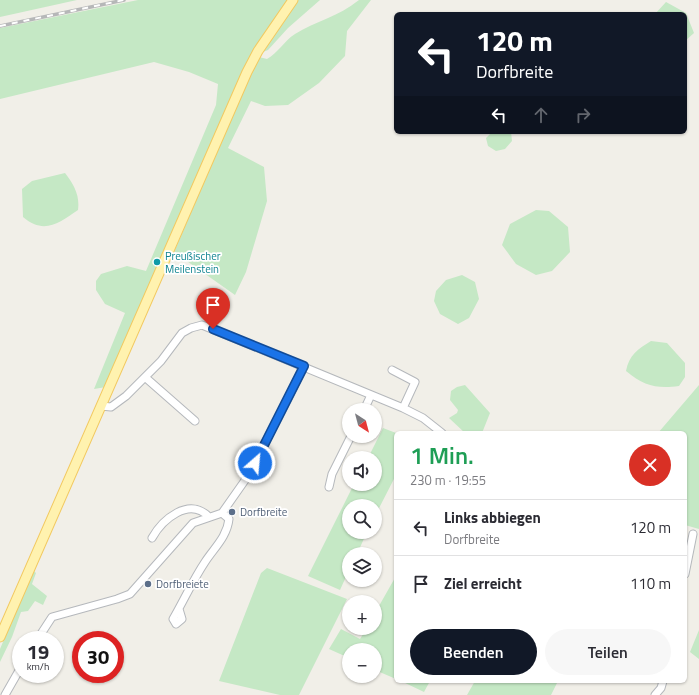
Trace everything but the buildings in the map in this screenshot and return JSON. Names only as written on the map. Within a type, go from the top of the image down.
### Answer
[{"type":"main road","points":[[0,637],[247,72],[258,51],[293,0]]},
{"type":"street","points":[[101,406],[107,408],[114,405],[146,378],[168,354],[182,333],[191,328],[202,325],[403,408],[424,418],[440,431]]},
{"type":"street","points":[[43,631],[52,617],[130,594],[185,530],[193,523],[222,513],[248,476],[304,366]]},
{"type":"street","points":[[392,370],[415,382],[403,408]]},
{"type":"street","points":[[146,378],[195,421]]},
{"type":"street","points":[[367,403],[371,395]]},
{"type":"street","points":[[329,488],[332,474],[348,443]]},
{"type":"street","points":[[152,538],[158,527],[176,512],[197,510],[202,511],[209,517]]},
{"type":"street","points":[[178,610],[205,562],[217,547],[228,526],[229,519],[222,513]]},
{"type":"street","points":[[687,564],[693,534]]},
{"type":"street","points":[[5,695],[12,683]]},
{"type":"street","points":[[655,695],[661,688],[662,683]]},
{"type":"green space","points":[[0,0],[77,0],[0,17]]},
{"type":"green space","points":[[138,0],[288,0],[250,56],[106,387],[94,389],[125,313],[105,304],[96,290],[96,281],[101,274],[127,266],[146,271],[216,105],[218,84],[189,72],[154,62],[0,99],[0,28]]},
{"type":"green space","points":[[298,0],[320,0],[288,28],[268,50],[263,52]]},
{"type":"green space","points":[[359,0],[371,0],[347,31],[345,56],[319,83],[288,105],[265,106],[251,101],[228,148],[264,167],[267,201],[246,272],[235,295],[174,252],[259,57],[267,59],[295,34],[343,11]]},
{"type":"green space","points":[[666,2],[684,12],[657,12]]},
{"type":"green space","points":[[687,16],[694,33],[687,39]]},
{"type":"green space","points":[[490,134],[511,134],[512,141],[505,149],[496,151],[488,146],[486,138]]},
{"type":"green space","points":[[65,173],[76,190],[78,210],[58,223],[45,226],[38,225],[23,217],[22,189],[32,181]]},
{"type":"green space","points":[[536,210],[549,211],[568,227],[570,252],[552,271],[536,275],[516,264],[502,245],[510,224]]},
{"type":"green space","points":[[462,275],[475,282],[479,299],[469,318],[458,324],[440,314],[434,301],[436,291],[446,280]]},
{"type":"green space","points":[[651,341],[667,343],[685,363],[685,377],[679,386],[657,387],[639,380],[626,371],[629,361],[635,353]]},
{"type":"green space","points":[[465,385],[490,413],[483,431],[463,431],[449,418],[457,413],[458,410],[450,400],[451,391],[457,387]]},
{"type":"green space","points":[[699,385],[699,529],[687,526],[687,431],[660,431]]},
{"type":"green space","points":[[383,428],[394,432],[394,479],[382,502],[382,499],[346,499],[350,491],[382,491],[382,451],[372,451],[376,443],[382,443]]},
{"type":"green space","points":[[342,508],[342,539],[364,539],[360,547],[342,547],[342,586],[340,590],[308,576]]},
{"type":"green space","points":[[267,568],[342,597],[342,609],[299,695],[280,695],[219,681],[261,573]]},
{"type":"green space","points":[[33,570],[36,573],[32,584],[47,596],[43,605],[35,601],[28,611],[21,612],[14,631],[12,631],[12,637],[0,662],[0,649]]},
{"type":"green space","points":[[394,580],[394,678],[382,673],[382,643],[342,643],[342,655],[329,649],[341,629],[342,635],[352,635],[360,639],[363,635],[382,635],[382,601]]},
{"type":"green space","points":[[699,630],[699,659],[690,652]]},
{"type":"green space","points":[[405,683],[429,683],[424,692]]},
{"type":"green space","points":[[474,683],[557,683],[551,695],[467,695]]},
{"type":"railway","points":[[0,26],[124,0]]},
{"type":"place","name":"Preußischer Meilenstein","points":[[157,262]]},
{"type":"place","name":"Dorfbreite","points":[[232,512]]},
{"type":"place","name":"Dorfbreiete","points":[[148,584]]},
{"type":"route","points":[[213,329],[304,366],[255,463]]}]
